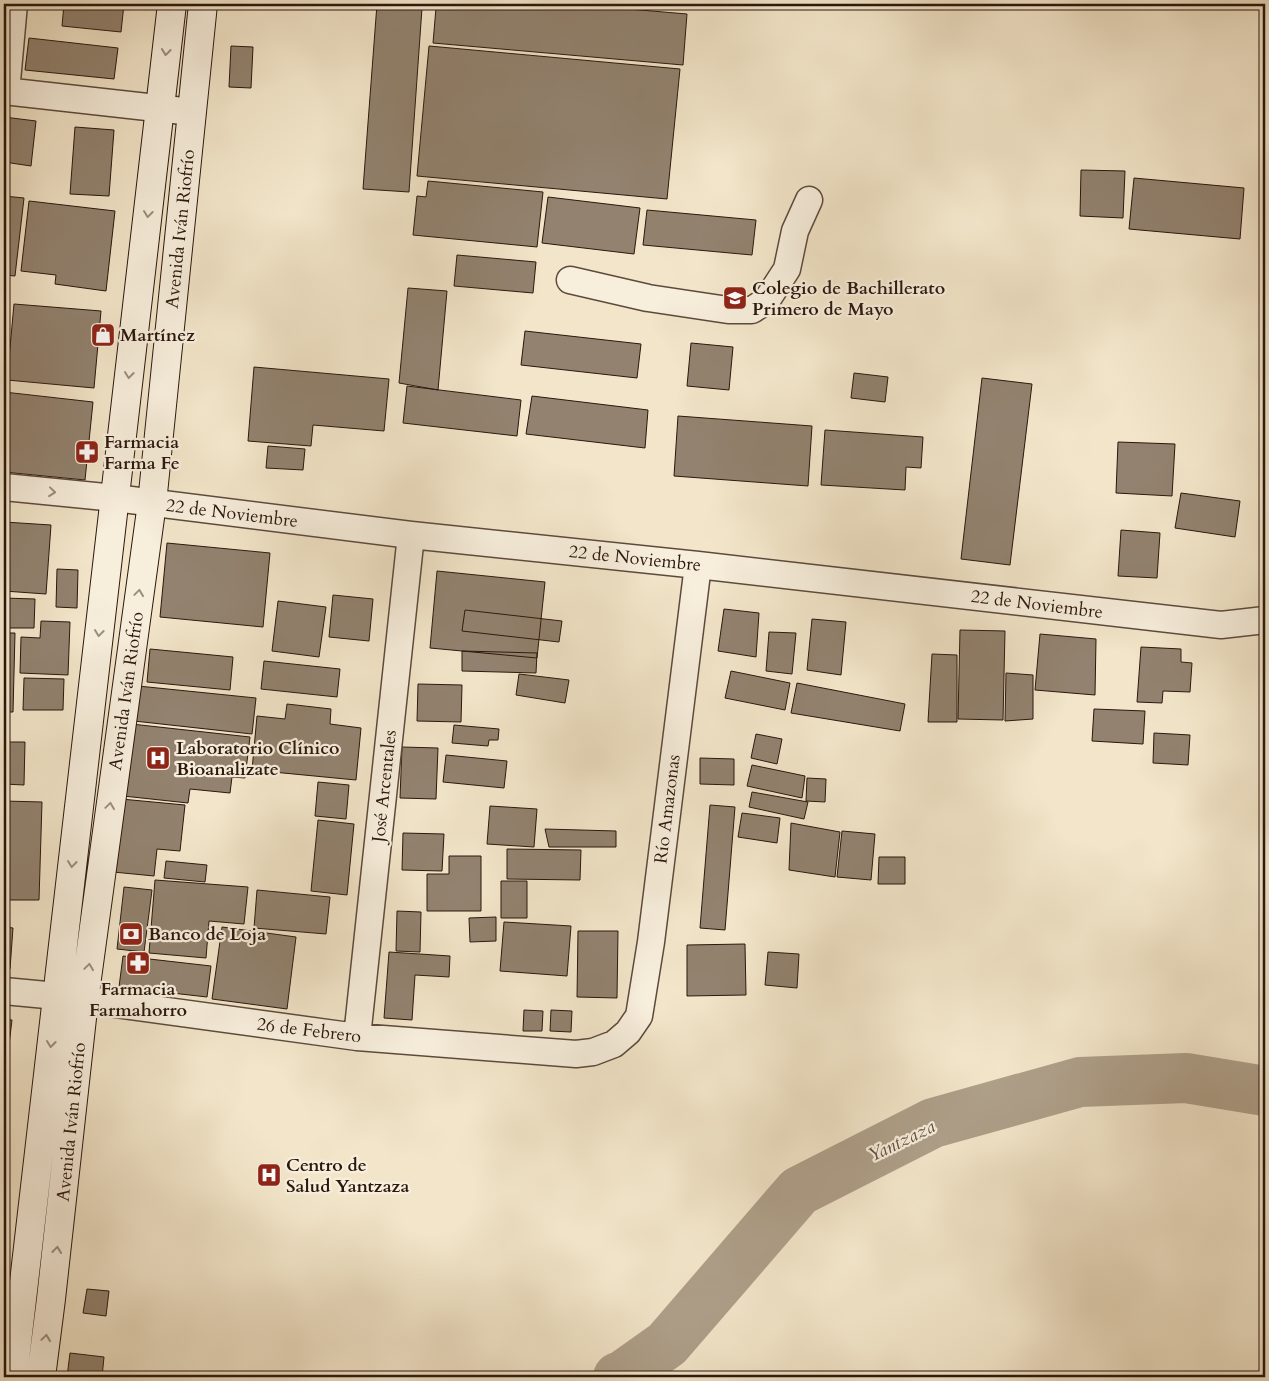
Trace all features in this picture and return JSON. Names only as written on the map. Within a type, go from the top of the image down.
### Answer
[{"type":"main road","name":"Avenida Iván Riofrío","points":[[13,1377],[172,4]]},
{"type":"main road","name":"Avenida Iván Riofrío","points":[[41,1377],[84,1000],[152,503],[204,4]]},
{"type":"street","points":[[14,4],[5,91],[192,112]]},
{"type":"street","points":[[570,280],[648,298],[728,310],[752,310],[767,300],[787,269],[795,231],[810,200]]},
{"type":"street","name":"22 de Noviembre","points":[[4,487],[115,498],[411,535],[698,564],[1221,626],[1265,620]]},
{"type":"street","name":"José Arcentales","points":[[357,1036],[411,535]]},
{"type":"street","name":"Río Amazonas","points":[[614,1044],[628,1032],[639,1016],[651,942],[698,564]]},
{"type":"street","name":"26 de Febrero","points":[[4,990],[357,1036],[576,1054],[593,1052],[614,1044]]},
{"type":"building","points":[[64,4],[124,4],[121,32],[62,26]]},
{"type":"building","points":[[377,4],[422,8],[409,192],[363,189]]},
{"type":"building","points":[[426,4],[570,4],[687,14],[683,65],[433,43],[436,8],[426,6]]},
{"type":"building","points":[[29,38],[118,48],[114,79],[25,70]]},
{"type":"building","points":[[231,46],[253,47],[251,88],[229,87]]},
{"type":"building","points":[[429,46],[680,69],[667,199],[417,176]]},
{"type":"building","points":[[4,117],[36,121],[31,166],[4,162]]},
{"type":"building","points":[[75,127],[114,130],[109,196],[70,194]]},
{"type":"building","points":[[1081,170],[1125,171],[1123,218],[1080,216]]},
{"type":"building","points":[[1134,178],[1244,188],[1240,239],[1129,229]]},
{"type":"building","points":[[428,181],[543,192],[537,247],[413,235],[417,196],[426,197]]},
{"type":"building","points":[[4,196],[24,198],[15,276],[4,275]]},
{"type":"building","points":[[548,197],[640,208],[634,254],[542,243]]},
{"type":"building","points":[[29,201],[115,211],[106,291],[55,284],[56,275],[21,271]]},
{"type":"building","points":[[647,210],[756,220],[752,255],[643,245]]},
{"type":"building","points":[[457,255],[536,262],[533,293],[454,286]]},
{"type":"building","points":[[408,288],[447,291],[438,390],[399,383]]},
{"type":"building","points":[[4,304],[8,304],[4,342]]},
{"type":"building","points":[[14,304],[101,311],[94,388],[7,380]]},
{"type":"building","points":[[525,331],[641,344],[637,378],[521,365]]},
{"type":"building","points":[[691,343],[733,347],[729,390],[687,386]]},
{"type":"building","points":[[254,367],[389,379],[384,431],[313,425],[311,446],[248,441]]},
{"type":"building","points":[[854,373],[888,377],[885,402],[851,398]]},
{"type":"building","points":[[982,378],[1032,384],[1010,565],[961,559]]},
{"type":"building","points":[[407,386],[521,400],[517,436],[403,423]]},
{"type":"building","points":[[4,392],[93,402],[85,480],[4,472]]},
{"type":"building","points":[[532,396],[648,410],[645,448],[526,434]]},
{"type":"building","points":[[678,416],[812,426],[808,486],[674,476]]},
{"type":"building","points":[[825,430],[923,437],[921,468],[906,467],[905,490],[821,485]]},
{"type":"building","points":[[1118,442],[1175,444],[1172,496],[1116,493]]},
{"type":"building","points":[[268,446],[305,449],[303,470],[266,468]]},
{"type":"building","points":[[1181,493],[1240,501],[1235,537],[1175,528]]},
{"type":"building","points":[[4,522],[51,525],[46,594],[4,591]]},
{"type":"building","points":[[1121,530],[1160,533],[1157,578],[1118,576]]},
{"type":"building","points":[[167,543],[270,553],[263,627],[160,617]]},
{"type":"building","points":[[57,569],[78,570],[77,608],[56,607]]},
{"type":"building","points":[[437,571],[545,582],[537,658],[430,648]]},
{"type":"building","points":[[333,595],[373,599],[369,641],[329,637]]},
{"type":"building","points":[[4,598],[35,599],[34,628],[4,628]]},
{"type":"building","points":[[278,601],[326,607],[319,657],[272,651]]},
{"type":"building","points":[[724,609],[759,613],[756,657],[718,651]]},
{"type":"building","points":[[465,610],[562,621],[559,642],[462,631]]},
{"type":"building","points":[[812,619],[846,622],[841,675],[807,670]]},
{"type":"building","points":[[41,621],[70,622],[68,675],[20,673],[21,637],[40,638]]},
{"type":"building","points":[[960,630],[1005,631],[1003,720],[958,719]]},
{"type":"building","points":[[769,632],[796,633],[792,674],[766,671]]},
{"type":"building","points":[[4,633],[15,633],[13,712],[4,712]]},
{"type":"building","points":[[1040,634],[1096,639],[1095,695],[1035,690]]},
{"type":"building","points":[[1141,647],[1181,649],[1181,662],[1192,663],[1190,692],[1163,691],[1162,703],[1137,702]]},
{"type":"building","points":[[150,649],[233,657],[230,690],[147,682]]},
{"type":"building","points":[[462,651],[537,653],[536,673],[462,671]]},
{"type":"building","points":[[932,654],[957,655],[957,722],[928,722]]},
{"type":"building","points":[[264,661],[340,669],[337,697],[261,689]]},
{"type":"building","points":[[731,671],[790,683],[785,710],[725,698]]},
{"type":"building","points":[[1006,673],[1033,675],[1033,719],[1005,721]]},
{"type":"building","points":[[519,674],[569,680],[565,703],[516,695]]},
{"type":"building","points":[[24,678],[64,679],[63,710],[23,710]]},
{"type":"building","points":[[797,683],[905,704],[900,731],[791,713]]},
{"type":"building","points":[[418,684],[462,685],[461,722],[417,721]]},
{"type":"building","points":[[138,686],[256,698],[252,734],[134,721]]},
{"type":"building","points":[[287,704],[331,709],[330,724],[361,728],[356,780],[252,770],[257,716],[285,719]]},
{"type":"building","points":[[1094,709],[1145,711],[1143,744],[1092,741]]},
{"type":"building","points":[[122,723],[250,737],[245,778],[232,777],[230,793],[190,789],[188,803],[114,795]]},
{"type":"building","points":[[454,725],[499,729],[498,740],[489,740],[488,746],[452,743]]},
{"type":"building","points":[[1154,733],[1190,735],[1188,765],[1153,763]]},
{"type":"building","points":[[756,734],[782,739],[777,764],[751,758]]},
{"type":"building","points":[[4,742],[25,742],[24,785],[4,784]]},
{"type":"building","points":[[402,747],[438,748],[436,799],[400,798]]},
{"type":"building","points":[[446,755],[507,761],[504,788],[443,782]]},
{"type":"building","points":[[700,758],[734,759],[734,785],[700,784]]},
{"type":"building","points":[[752,765],[805,776],[802,798],[747,786]]},
{"type":"building","points":[[807,778],[826,779],[825,802],[806,801]]},
{"type":"building","points":[[318,782],[349,785],[346,819],[315,816]]},
{"type":"building","points":[[752,792],[808,802],[804,819],[749,807]]},
{"type":"building","points":[[121,799],[185,805],[180,851],[157,849],[154,876],[113,872]]},
{"type":"building","points":[[4,801],[42,802],[39,900],[4,900]]},
{"type":"building","points":[[710,805],[735,807],[725,930],[700,928]]},
{"type":"building","points":[[490,806],[537,809],[534,847],[487,844]]},
{"type":"building","points":[[742,813],[780,818],[777,843],[738,837]]},
{"type":"building","points":[[318,820],[354,824],[347,895],[311,891]]},
{"type":"building","points":[[791,823],[840,832],[835,877],[789,870]]},
{"type":"building","points":[[545,829],[616,831],[616,847],[549,847]]},
{"type":"building","points":[[842,831],[875,834],[871,880],[837,877]]},
{"type":"building","points":[[403,833],[444,834],[442,871],[402,870]]},
{"type":"building","points":[[507,849],[581,850],[580,880],[507,879]]},
{"type":"building","points":[[449,856],[481,856],[481,911],[427,911],[427,874],[449,874]]},
{"type":"building","points":[[879,857],[905,857],[905,884],[878,884]]},
{"type":"building","points":[[166,861],[207,865],[205,882],[164,878]]},
{"type":"building","points":[[155,880],[248,887],[244,924],[209,921],[206,958],[149,953]]},
{"type":"building","points":[[501,881],[527,881],[527,918],[501,918]]},
{"type":"building","points":[[124,887],[152,890],[144,952],[117,949]]},
{"type":"building","points":[[257,890],[330,897],[326,934],[254,928]]},
{"type":"building","points":[[397,911],[421,912],[420,952],[396,951]]},
{"type":"building","points":[[496,917],[496,941],[470,942],[469,918]]},
{"type":"building","points":[[504,922],[571,926],[567,976],[500,971]]},
{"type":"building","points":[[4,927],[13,928],[10,969],[4,968]]},
{"type":"building","points":[[222,927],[296,937],[287,1009],[212,999]]},
{"type":"building","points":[[578,931],[618,931],[617,998],[577,997]]},
{"type":"building","points":[[745,944],[746,995],[687,996],[687,945]]},
{"type":"building","points":[[389,952],[450,956],[449,977],[415,975],[412,1020],[384,1018]]},
{"type":"building","points":[[768,952],[799,954],[797,988],[765,985]]},
{"type":"building","points":[[123,956],[211,966],[207,997],[119,987]]},
{"type":"building","points":[[524,1010],[543,1011],[542,1031],[523,1031]]},
{"type":"building","points":[[551,1010],[572,1011],[571,1032],[550,1031]]},
{"type":"building","points":[[4,1019],[12,1020],[4,1086]]},
{"type":"building","points":[[87,1289],[109,1291],[106,1316],[83,1313]]},
{"type":"building","points":[[70,1353],[104,1357],[102,1377],[67,1377]]},
{"type":"waterway","name":"Yantzaza","points":[[618,1377],[667,1344],[799,1191],[933,1123],[1080,1082],[1186,1078],[1265,1091]]},
{"type":"place","name":"Colegio de Bachillerato Primero de Mayo","points":[[735,298]]},
{"type":"place","name":"Martínez","points":[[103,335]]},
{"type":"place","name":"Farmacia Farma Fe","points":[[87,452]]},
{"type":"place","name":"Laboratorio Clínico Bioanalizate","points":[[158,758]]},
{"type":"place","name":"Banco de Loja","points":[[131,934]]},
{"type":"place","name":"Farmacia Farmahorro","points":[[138,963]]},
{"type":"place","name":"Centro de Salud Yantzaza","points":[[269,1175]]}]
